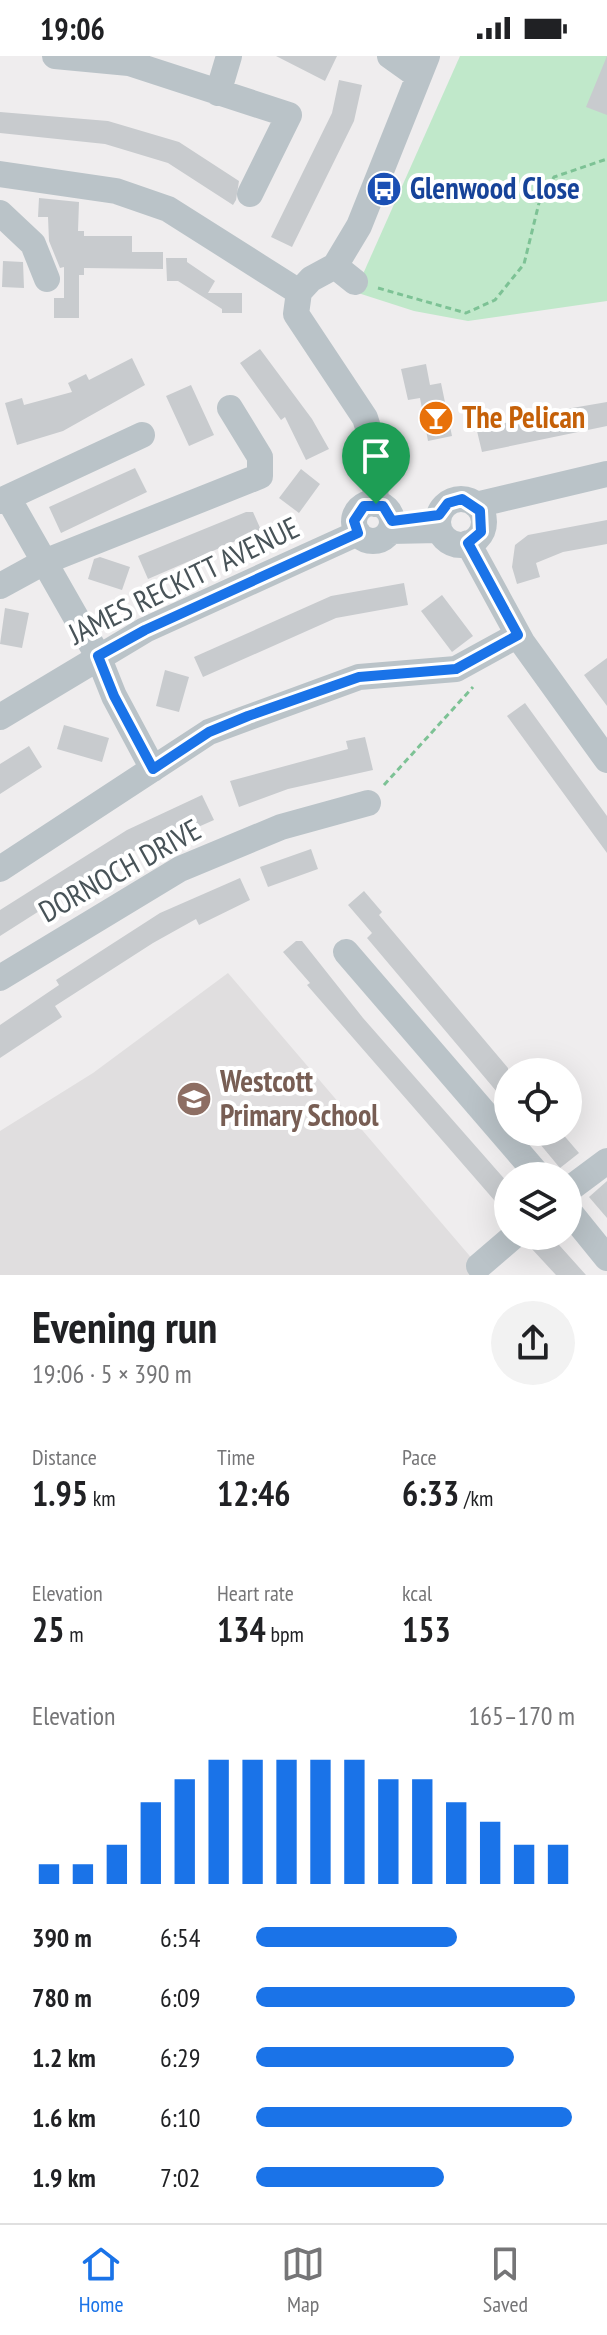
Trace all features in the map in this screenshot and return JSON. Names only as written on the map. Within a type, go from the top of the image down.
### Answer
[{"type":"street","points":[[55,56],[129,63],[289,115],[250,194]]},
{"type":"street","points":[[218,93],[229,56]]},
{"type":"street","points":[[386,519],[373,443],[365,418],[296,314],[299,292],[311,279],[345,274],[359,226],[423,66],[390,56]]},
{"type":"street","points":[[0,177],[116,191],[168,209],[299,292]]},
{"type":"street","points":[[7,221],[33,244],[47,279]]},
{"type":"street","points":[[0,586],[44,562],[260,476],[260,457],[230,408]]},
{"type":"street","points":[[142,435],[4,499],[98,656],[114,696],[153,769]]},
{"type":"street","points":[[607,474],[476,505],[483,525],[471,552],[518,635],[607,760]]},
{"type":"street","name":"JAMES RECKITT AVENUE","points":[[439,522],[454,500],[476,505]]},
{"type":"street","name":"JAMES RECKITT AVENUE","points":[[0,717],[145,630],[358,533],[374,541],[386,519],[439,522]]},
{"type":"street","name":"JAMES RECKITT AVENUE","points":[[439,522],[448,541],[471,552]]},
{"type":"street","points":[[0,869],[209,732],[359,677],[456,669],[518,635]]},
{"type":"street","name":"DORNOCH DRIVE","points":[[0,978],[180,869],[281,827],[368,803]]},
{"type":"street","points":[[346,952],[527,1162]]},
{"type":"street","points":[[582,1180],[607,1161]]},
{"type":"street","points":[[582,1227],[607,1258]]},
{"type":"street","points":[[479,1266],[498,1250]]},
{"type":"path","points":[[345,274],[466,313],[495,300],[524,264],[539,203],[554,177],[607,159]]},
{"type":"path","points":[[368,803],[456,702],[478,682]]},
{"type":"shaded area","name":"Westcott Primary School","points":[[228,973],[486,1275],[0,1275],[0,1131],[93,1073]]},
{"type":"green space","points":[[460,56],[607,56],[607,301],[468,321],[414,311],[355,292]]},
{"type":"building","points":[[276,56],[337,56],[325,81]]},
{"type":"building","points":[[607,56],[607,115],[586,107]]},
{"type":"building","points":[[339,80],[362,85],[354,121],[292,247],[271,237],[332,113]]},
{"type":"building","points":[[0,112],[108,121],[179,142],[239,181],[236,200],[233,205],[168,163],[105,144],[0,133]]},
{"type":"building","points":[[39,198],[79,202],[78,231],[84,231],[84,236],[132,236],[132,252],[163,252],[163,269],[84,268],[84,275],[79,275],[79,318],[54,318],[54,298],[64,298],[64,267],[60,268],[49,241],[48,217],[38,217]]},
{"type":"building","points":[[166,258],[187,258],[187,262],[215,281],[208,293],[242,293],[242,313],[222,313],[222,309],[178,281],[167,281]]},
{"type":"building","points":[[3,261],[23,262],[24,288],[2,287]]},
{"type":"building","points":[[260,349],[312,419],[329,449],[306,460],[285,417],[281,420],[240,363]]},
{"type":"building","points":[[132,358],[145,385],[63,431],[17,445],[5,403],[22,398],[24,405],[72,392],[68,383],[86,374],[89,380]]},
{"type":"building","name":"The Pelican","points":[[426,364],[430,385],[441,383],[452,436],[428,441],[420,398],[408,400],[401,369]]},
{"type":"building","points":[[191,385],[214,435],[189,446],[166,396]]},
{"type":"building","points":[[607,402],[607,426],[482,452],[477,431],[537,414]]},
{"type":"building","points":[[135,468],[147,492],[61,533],[49,507]]},
{"type":"building","points":[[301,469],[320,484],[299,513],[279,498]]},
{"type":"building","points":[[246,512],[253,512],[261,530],[148,579],[138,556]]},
{"type":"building","points":[[607,520],[607,544],[563,552],[536,563],[540,577],[517,584],[512,567],[515,545],[528,535]]},
{"type":"building","points":[[100,557],[130,567],[122,590],[88,579],[94,559]]},
{"type":"building","points":[[404,583],[408,605],[336,618],[203,677],[194,657],[331,596]]},
{"type":"building","points":[[442,595],[473,636],[452,652],[421,611]]},
{"type":"building","points":[[5,608],[29,613],[22,648],[0,644]]},
{"type":"building","points":[[607,658],[607,706],[584,675]]},
{"type":"building","points":[[165,670],[189,677],[179,712],[156,706]]},
{"type":"building","points":[[525,703],[607,816],[607,853],[507,716]]},
{"type":"building","points":[[64,725],[109,738],[102,762],[57,749]]},
{"type":"building","points":[[365,737],[373,770],[288,789],[239,807],[230,781],[348,749],[346,741]]},
{"type":"building","points":[[29,746],[42,767],[0,794],[0,764]]},
{"type":"building","points":[[202,795],[214,820],[180,835],[178,830],[132,852],[0,936],[0,910],[127,830]]},
{"type":"building","points":[[311,849],[318,869],[268,887],[260,867]]},
{"type":"building","points":[[240,878],[250,900],[199,925],[196,919],[153,943],[55,1006],[62,1017],[0,1058],[0,1025],[59,985],[56,980],[160,913]]},
{"type":"building","points":[[364,891],[382,912],[379,915],[500,1058],[494,1058],[494,1088],[367,938],[372,933],[348,905]]},
{"type":"building","points":[[296,941],[302,941],[363,1018],[494,1167],[494,1200],[307,985],[310,983],[283,952]]},
{"type":"building","points":[[542,1146],[573,1146],[579,1153],[568,1162],[555,1162]]},
{"type":"building","points":[[607,1181],[607,1218],[589,1197]]},
{"type":"building","points":[[533,1250],[564,1250],[586,1275],[556,1275]]},
{"type":"place","name":"Glenwood Close","points":[[384,189]]},
{"type":"place","name":"The Pelican","points":[[436,418]]},
{"type":"place","name":"Westcott Primary School","points":[[194,1099]]},
{"type":"route","points":[[462,499],[476,505],[483,517],[483,525],[476,538],[468,543],[475,561],[518,635],[456,669],[359,677],[248,716],[209,732],[153,769],[114,696],[98,656],[145,630],[358,533],[354,521],[359,510],[376,504],[387,510],[392,521],[439,515],[442,508],[454,500],[462,499]]}]
